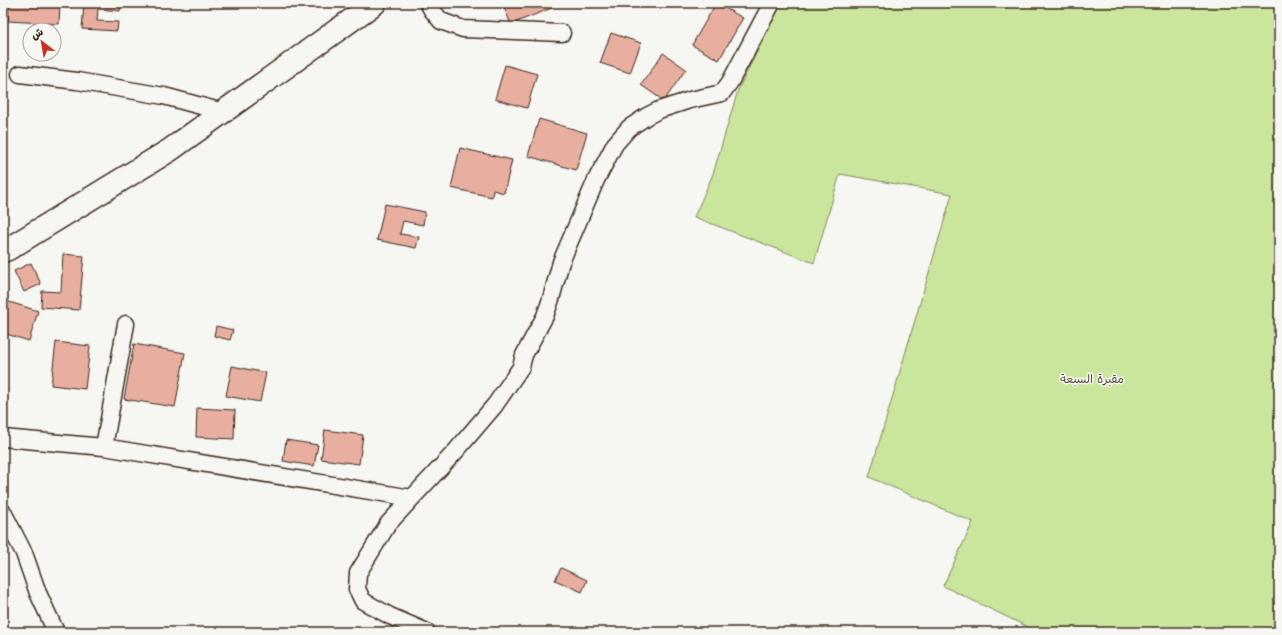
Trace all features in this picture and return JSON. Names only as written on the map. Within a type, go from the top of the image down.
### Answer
[{"type":"street","points":[[3,251],[170,150],[374,3]]},
{"type":"street","points":[[428,3],[441,21],[463,29],[562,33]]},
{"type":"street","points":[[427,632],[390,616],[363,601],[357,588],[358,573],[388,524],[455,452],[495,405],[521,367],[524,355],[545,316],[561,262],[596,180],[615,144],[629,128],[659,110],[690,100],[722,93],[730,82],[772,3]]},
{"type":"street","points":[[20,74],[77,81],[164,96],[223,112]]},
{"type":"street","points":[[104,447],[126,324]]},
{"type":"street","points":[[3,438],[104,447],[412,498]]},
{"type":"street","points":[[3,512],[24,553],[38,593],[56,632]]},
{"type":"green space","name":"مقبرة السبعة","points":[[781,3],[1279,3],[1279,632],[1038,632],[943,586],[973,522],[869,477],[952,194],[840,174],[814,263],[694,217],[713,174],[738,90]]},
{"type":"building","points":[[9,3],[60,3],[59,22],[8,21]]},
{"type":"building","points":[[84,3],[121,3],[120,11],[98,9],[97,21],[118,22],[117,31],[82,29]]},
{"type":"building","points":[[502,3],[550,3],[552,8],[511,24]]},
{"type":"building","points":[[716,3],[743,18],[719,60],[692,45]]},
{"type":"building","points":[[611,33],[641,43],[630,73],[600,63]]},
{"type":"building","points":[[663,53],[686,69],[664,101],[641,85]]},
{"type":"building","points":[[505,65],[537,74],[527,108],[495,99]]},
{"type":"building","points":[[539,119],[587,133],[576,170],[528,156]]},
{"type":"building","points":[[460,148],[512,160],[504,193],[493,190],[492,197],[451,188]]},
{"type":"building","points":[[385,204],[425,212],[423,225],[403,221],[400,234],[419,237],[416,248],[377,240]]},
{"type":"building","points":[[63,254],[84,256],[79,310],[41,307],[42,291],[61,292]]},
{"type":"building","points":[[31,263],[41,284],[24,292],[14,271]]},
{"type":"building","points":[[3,300],[38,311],[29,341],[3,333]]},
{"type":"building","points":[[216,326],[233,330],[230,340],[214,336]]},
{"type":"building","points":[[56,342],[90,346],[85,389],[51,385]]},
{"type":"building","points":[[134,344],[185,353],[175,407],[124,399]]},
{"type":"building","points":[[232,366],[266,373],[260,402],[226,396]]},
{"type":"building","points":[[197,408],[235,410],[234,439],[196,437]]},
{"type":"building","points":[[325,430],[363,435],[359,464],[321,459]]},
{"type":"building","points":[[286,440],[318,445],[314,466],[283,461]]},
{"type":"building","points":[[561,568],[587,580],[582,592],[555,580]]}]
